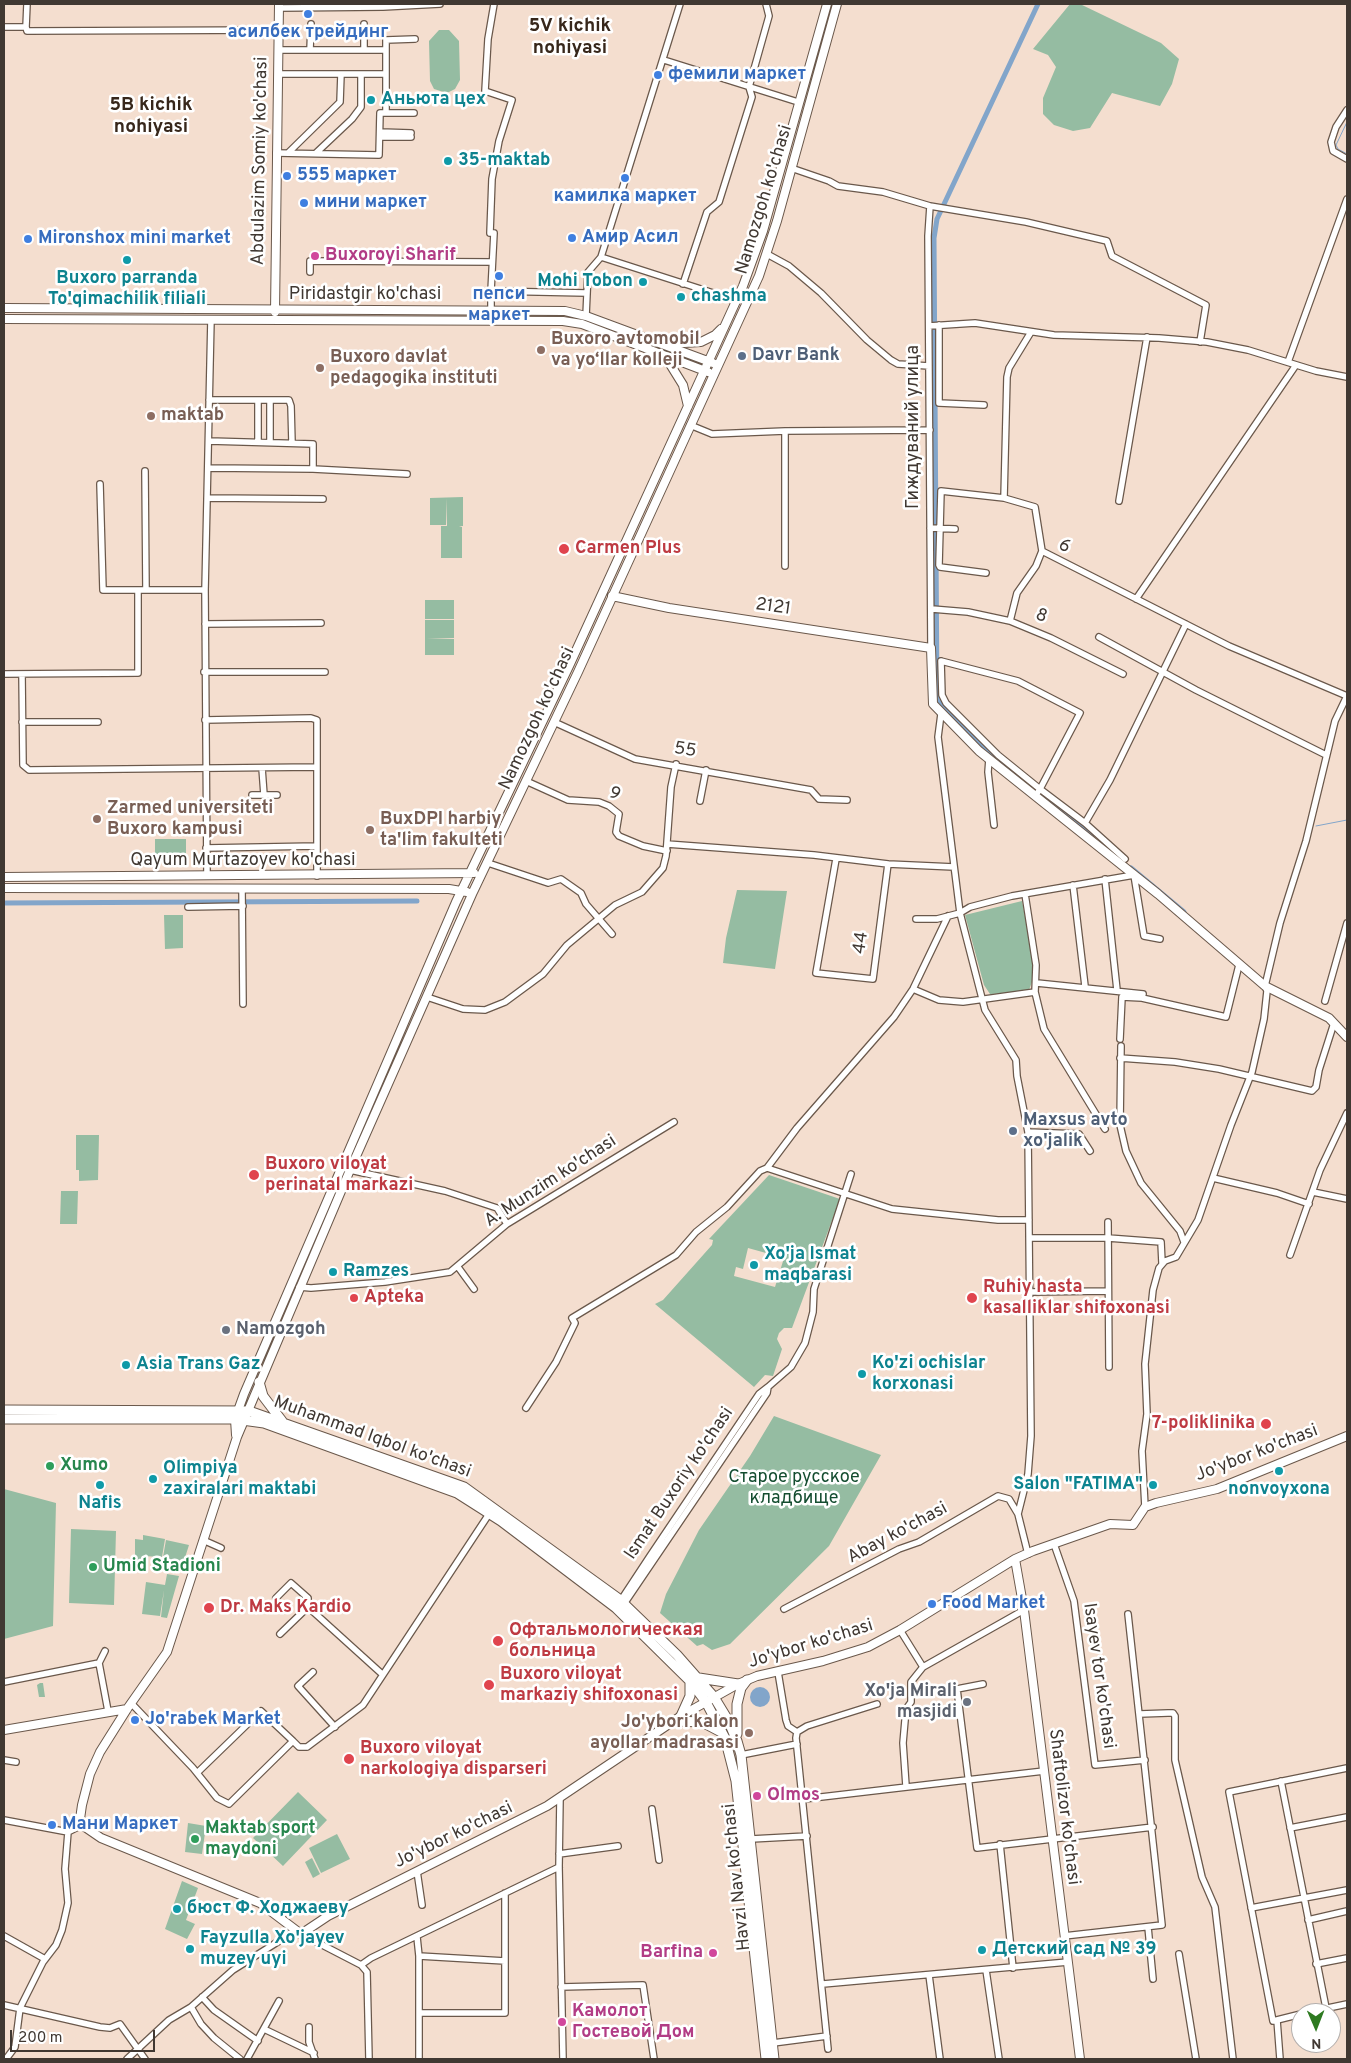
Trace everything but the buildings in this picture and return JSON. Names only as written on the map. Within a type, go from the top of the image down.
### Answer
[{"type":"main road","name":"Namozgoh ko'chasi","points":[[236,1437],[236,1414],[346,1155],[462,891],[472,873],[735,302],[763,231],[827,4]]},
{"type":"main road","name":"Namozgoh ko'chasi","points":[[82,1825],[81,1813],[90,1774],[114,1729],[167,1652],[236,1437],[249,1411],[259,1382],[351,1166],[473,892],[554,722],[768,254],[837,4]]},
{"type":"main road","name":"Abdulazim Somiy ko'chasi","points":[[274,320],[279,6]]},
{"type":"main road","points":[[815,42],[826,45]]},
{"type":"main road","name":"Piridastgir ko'chasi","points":[[4,308],[565,311],[586,316],[717,365]]},
{"type":"main road","name":"Piridastgir ko'chasi","points":[[4,319],[572,322],[713,374]]},
{"type":"main road","points":[[664,344],[701,342],[715,335],[725,326]]},
{"type":"main road","points":[[663,355],[683,385],[687,397],[687,408]]},
{"type":"main road","name":"2121","points":[[612,596],[669,608],[931,648]]},
{"type":"main road","points":[[931,648],[933,658],[933,704],[941,714],[989,759],[1038,792],[1239,966],[1329,1018],[1347,1037]]},
{"type":"main road","name":"Qayum Murtazoyev ko'chasi","points":[[4,877],[317,876],[483,873]]},
{"type":"main road","points":[[198,876],[198,888]]},
{"type":"main road","name":"Qayum Murtazoyev ko'chasi","points":[[4,888],[449,889],[473,892]]},
{"type":"main road","points":[[346,1155],[351,1166]]},
{"type":"main road","points":[[259,1382],[263,1396],[282,1421]]},
{"type":"main road","name":"Muhammad Iqbol ko'chasi","points":[[4,1410],[236,1414],[245,1420],[264,1423],[448,1490],[489,1514],[616,1608],[714,1697]]},
{"type":"main road","name":"Muhammad Iqbol ko'chasi","points":[[4,1419],[236,1414],[249,1411],[282,1421],[464,1488],[477,1495],[622,1601],[694,1679],[706,1702]]},
{"type":"main road","name":"Jo'ybor ko'chasi","points":[[298,1933],[560,1798],[678,1719],[742,1682],[868,1647],[900,1630],[1016,1559],[1110,1524],[1133,1526],[1145,1507],[1217,1489],[1347,1436]]},
{"type":"main road","name":"Shaftolizor ko'chasi","points":[[1016,1559],[1080,2059]]},
{"type":"main road","points":[[725,1738],[712,1726],[702,1722],[678,1719],[690,1696],[694,1679],[719,1683],[742,1682],[738,1704],[737,1742]]},
{"type":"main road","name":"Havzi Nav ko'chasi","points":[[714,1697],[728,1720],[741,1755],[774,2059]]},
{"type":"main road","name":"Havzi Nav ko'chasi","points":[[706,1702],[725,1738],[736,1781],[766,2059]]},
{"type":"main road","points":[[4,1730],[129,1706]]},
{"type":"main road","points":[[114,1729],[120,1736]]},
{"type":"main road","points":[[82,1825],[101,1838],[260,1903],[272,1910],[298,1933]]},
{"type":"street","points":[[27,4],[27,31],[279,30]]},
{"type":"street","points":[[279,6],[383,7],[440,4]]},
{"type":"street","points":[[491,311],[494,233],[490,233],[492,179],[499,142],[512,100],[485,91],[488,39],[494,4]]},
{"type":"street","points":[[586,316],[588,272],[601,257],[680,4]]},
{"type":"street","points":[[683,284],[707,212],[719,202],[752,96],[749,87],[769,16],[766,4]]},
{"type":"street","points":[[310,50],[311,24]]},
{"type":"street","points":[[364,24],[364,50]]},
{"type":"street","points":[[4,27],[26,27]]},
{"type":"street","points":[[386,112],[386,40],[415,39]]},
{"type":"street","points":[[278,50],[386,50]]},
{"type":"street","points":[[664,60],[798,102]]},
{"type":"street","points":[[278,74],[386,74]]},
{"type":"street","points":[[288,153],[340,102],[341,74]]},
{"type":"street","points":[[316,153],[352,119],[361,107],[361,74]]},
{"type":"street","points":[[1347,110],[1336,127],[1331,142],[1333,152],[1347,159]]},
{"type":"street","points":[[276,153],[380,154],[380,112],[414,113]]},
{"type":"street","points":[[380,135],[411,135]]},
{"type":"street","points":[[792,168],[838,186],[883,192],[931,206],[1026,222],[1107,241],[1112,256],[1206,305],[1200,342]]},
{"type":"street","points":[[1288,362],[1347,199]]},
{"type":"street","name":"Гиждуваний улица","points":[[931,206],[928,236],[934,326],[929,366],[934,528],[931,648]]},
{"type":"street","points":[[768,254],[789,266],[821,293],[866,340],[891,360],[898,364],[929,366]]},
{"type":"street","points":[[601,257],[732,299],[735,302]]},
{"type":"street","points":[[310,272],[310,261],[492,262]]},
{"type":"street","points":[[491,291],[586,293]]},
{"type":"street","points":[[207,876],[204,672],[211,319]]},
{"type":"street","points":[[984,405],[939,403],[934,326],[965,323],[989,324],[1031,332],[1147,337],[1200,342],[1248,350],[1296,365],[1347,377]]},
{"type":"street","points":[[1004,498],[1007,377],[1009,368],[1031,332]]},
{"type":"street","points":[[1119,501],[1147,337]]},
{"type":"street","points":[[1136,599],[1296,365]]},
{"type":"street","points":[[210,400],[289,400],[291,403],[292,443]]},
{"type":"street","points":[[258,400],[258,442]]},
{"type":"street","points":[[270,400],[270,442]]},
{"type":"street","points":[[690,425],[712,434],[785,431],[930,430]]},
{"type":"street","points":[[785,431],[785,566]]},
{"type":"street","points":[[208,441],[313,444],[313,469]]},
{"type":"street","points":[[208,468],[313,469],[407,474]]},
{"type":"street","points":[[145,472],[146,590]]},
{"type":"street","points":[[100,484],[103,590],[205,590]]},
{"type":"street","name":"6","points":[[934,528],[940,494],[944,490],[1004,498],[1035,507],[1042,551],[1229,646],[1347,696]]},
{"type":"street","points":[[207,498],[323,499]]},
{"type":"street","points":[[955,529],[934,528],[940,567],[986,573]]},
{"type":"street","points":[[1010,621],[1017,593],[1036,566],[1042,551]]},
{"type":"street","points":[[4,674],[138,673],[138,590]]},
{"type":"street","name":"8","points":[[932,609],[941,608],[1010,621],[1051,638],[1122,674]]},
{"type":"street","points":[[205,624],[320,623]]},
{"type":"street","points":[[1085,823],[1110,780],[1186,624]]},
{"type":"street","points":[[1099,637],[1162,672],[1326,755]]},
{"type":"street","points":[[933,658],[1018,680],[1080,713],[1038,792]]},
{"type":"street","points":[[941,661],[942,695],[946,703],[1038,792],[1085,823],[1125,859]]},
{"type":"street","points":[[204,672],[326,672]]},
{"type":"street","points":[[22,674],[23,765],[29,770],[317,767]]},
{"type":"street","points":[[1162,1263],[1176,1257],[1198,1220],[1259,1050],[1267,992],[1266,982],[1280,923],[1306,842],[1335,721],[1347,696]]},
{"type":"street","points":[[941,714],[938,737],[960,913],[985,1010],[1016,1060],[1017,1076],[1028,1132],[1031,1436],[1028,1474],[1018,1514],[1028,1554]]},
{"type":"street","points":[[205,720],[311,718],[317,720],[317,876]]},
{"type":"street","points":[[22,722],[98,722]]},
{"type":"street","name":"55","points":[[554,722],[635,759],[676,764],[811,790],[819,799],[847,800]]},
{"type":"street","points":[[989,759],[988,772],[994,825]]},
{"type":"street","points":[[427,997],[463,1009],[486,1010],[495,1007],[519,993],[543,974],[567,945],[615,904],[642,892],[662,868],[667,847],[671,787],[676,764]]},
{"type":"street","points":[[262,768],[264,795]]},
{"type":"street","points":[[700,801],[706,770]]},
{"type":"street","name":"9","points":[[526,781],[568,800],[599,802],[609,806],[619,814],[616,832],[619,836],[643,846],[814,855],[888,864],[954,867]]},
{"type":"street","points":[[252,795],[277,795]]},
{"type":"street","points":[[206,848],[318,846]]},
{"type":"street","name":"44","points":[[836,859],[816,973],[827,975],[873,979],[888,864]]},
{"type":"street","points":[[488,863],[548,883],[560,879],[581,893],[586,904],[612,934]]},
{"type":"street","points":[[916,919],[937,919],[960,913],[970,907],[1025,894],[1134,875],[1144,936],[1160,939]]},
{"type":"street","points":[[1105,879],[1117,990]]},
{"type":"street","points":[[1073,885],[1085,986]]},
{"type":"street","points":[[242,888],[243,1004]]},
{"type":"street","points":[[1025,894],[1035,955],[1037,983],[1035,992],[1044,1030],[1105,1128]]},
{"type":"street","points":[[188,907],[242,903]]},
{"type":"street","points":[[526,1408],[556,1362],[575,1323],[572,1318],[676,1255],[696,1232],[727,1207],[760,1171],[767,1168],[797,1128],[894,1017],[913,989],[948,916]]},
{"type":"street","points":[[1325,1001],[1347,923]]},
{"type":"street","points":[[1120,1038],[1122,997],[1142,998],[1226,1017],[1239,966]]},
{"type":"street","points":[[1037,983],[1117,990],[1142,994],[1142,998]]},
{"type":"street","points":[[913,989],[939,1000],[963,1002],[1035,992]]},
{"type":"street","points":[[1120,1058],[1175,1062],[1250,1076],[1312,1091],[1316,1087],[1319,1070],[1334,1023]]},
{"type":"street","points":[[1121,1046],[1120,1125],[1126,1151],[1141,1183],[1180,1232],[1184,1242]]},
{"type":"street","points":[[1290,1254],[1328,1151],[1347,1113]]},
{"type":"street","name":"A. Munzim ko'chasi","points":[[299,1287],[311,1288],[385,1282],[450,1272],[507,1224],[674,1122]]},
{"type":"street","points":[[1028,1132],[1079,1134],[1090,1151]]},
{"type":"street","points":[[351,1166],[446,1190],[497,1208],[507,1224]]},
{"type":"street","points":[[767,1168],[892,1209],[998,1220],[1030,1220]]},
{"type":"street","name":"Ismat Buxoriy ko'chasi","points":[[622,1601],[767,1393],[768,1387],[791,1367],[805,1343],[813,1312],[814,1290],[846,1195],[851,1174]]},
{"type":"street","points":[[1213,1178],[1277,1193],[1309,1204]]},
{"type":"street","points":[[1314,1192],[1347,1199]]},
{"type":"street","points":[[1108,1222],[1109,1367]]},
{"type":"street","points":[[1030,1238],[1108,1238],[1161,1242],[1162,1263],[1153,1290],[1145,1364],[1147,1414],[1142,1451],[1145,1507]]},
{"type":"street","points":[[458,1267],[474,1289]]},
{"type":"street","points":[[1031,1292],[1108,1292]]},
{"type":"street","name":"Abay ko'chasi","points":[[784,1609],[899,1549],[919,1542],[998,1496],[1009,1499],[1018,1514]]},
{"type":"street","points":[[197,1773],[261,1711],[299,1747],[307,1747],[335,1728],[363,1705],[489,1514]]},
{"type":"street","points":[[203,1540],[222,1548]]},
{"type":"street","name":"Isayev tor ko'chasi","points":[[1054,1544],[1074,1601],[1095,1764],[1145,1760]]},
{"type":"street","points":[[276,1598],[291,1583],[308,1598],[308,1607],[280,1634]]},
{"type":"street","points":[[308,1607],[382,1674]]},
{"type":"street","points":[[906,1786],[903,1743],[906,1709],[911,1702],[911,1682],[923,1667],[1024,1610]]},
{"type":"street","points":[[1064,1936],[1162,1925],[1153,1827],[1128,1614]]},
{"type":"street","points":[[900,1630],[923,1667]]},
{"type":"street","points":[[105,1651],[99,1663],[108,1711]]},
{"type":"street","points":[[4,1682],[99,1663]]},
{"type":"street","points":[[313,1672],[298,1686],[335,1728]]},
{"type":"street","points":[[778,1672],[786,1720],[788,1726],[797,1732]]},
{"type":"street","points":[[983,1684],[957,1689],[976,1848],[1053,1837],[1153,1827]]},
{"type":"street","points":[[797,1732],[806,1726],[877,1704]]},
{"type":"street","points":[[129,1706],[197,1773],[218,1798],[229,1804],[292,1741]]},
{"type":"street","points":[[1140,1714],[1173,1713],[1175,1716],[1175,1760],[1202,1877],[1215,1907],[1233,2059]]},
{"type":"street","points":[[797,1732],[828,2049]]},
{"type":"street","points":[[741,1755],[797,1744]]},
{"type":"street","points":[[4,1760],[16,1762]]},
{"type":"street","points":[[1291,2016],[1273,2020],[1229,1792],[1347,1768]]},
{"type":"street","points":[[804,1799],[1044,1771]]},
{"type":"street","points":[[1281,1781],[1324,2003]]},
{"type":"street","points":[[560,1798],[559,1867],[563,2059]]},
{"type":"street","points":[[652,1809],[659,1860]]},
{"type":"street","points":[[1290,1828],[1347,1817]]},
{"type":"street","points":[[4,1820],[68,1832],[82,1825]]},
{"type":"street","points":[[6,2059],[14,2051],[20,2008],[45,1959],[56,1945],[67,1908],[66,1869],[68,1832]]},
{"type":"street","points":[[751,1839],[807,1836]]},
{"type":"street","points":[[1000,1844],[1013,1968]]},
{"type":"street","points":[[559,1854],[618,1846]]},
{"type":"street","points":[[361,1965],[370,1958],[559,1867]]},
{"type":"street","points":[[417,1871],[422,1905]]},
{"type":"street","points":[[1251,1908],[1347,1890]]},
{"type":"street","points":[[420,2013],[505,2013],[505,1893]]},
{"type":"street","points":[[1308,1920],[1347,1912]]},
{"type":"street","points":[[1148,1927],[1153,1979]]},
{"type":"street","points":[[127,2059],[169,2020],[191,2007],[233,1970],[298,1933],[361,1965],[367,1972],[369,2059]]},
{"type":"street","points":[[4,1936],[45,1959]]},
{"type":"street","points":[[416,1936],[419,1956],[419,2059]]},
{"type":"street","points":[[1179,1954],[1196,2059]]},
{"type":"street","points":[[419,1956],[505,1961]]},
{"type":"street","points":[[1316,1964],[1347,1958]]},
{"type":"street","points":[[823,1984],[1068,1962]]},
{"type":"street","points":[[986,1970],[999,2059]]},
{"type":"street","points":[[929,1974],[940,2059]]},
{"type":"street","points":[[561,1987],[643,1985],[654,2059]]},
{"type":"street","points":[[202,1997],[214,2010],[258,2041]]},
{"type":"street","points":[[248,2059],[279,2001]]},
{"type":"street","points":[[4,2005],[100,2027],[110,2028],[120,2024],[145,2059]]},
{"type":"street","points":[[191,2007],[201,2024],[214,2038],[240,2059]]},
{"type":"street","points":[[1277,2020],[1280,2059]]},
{"type":"street","points":[[310,2026],[309,2042],[315,2056]]},
{"type":"street","points":[[264,2029],[315,2056]]},
{"type":"street","points":[[773,2043],[827,2036]]},
{"type":"green space","points":[[1070,4],[1080,4],[1161,43],[1179,59],[1172,84],[1160,106],[1112,93],[1090,128],[1073,131],[1054,125],[1043,114],[1043,98],[1056,67],[1048,55],[1033,49]]},
{"type":"green space","points":[[439,30],[449,30],[459,41],[460,80],[455,89],[447,93],[434,89],[430,81],[429,41]]},
{"type":"green space","points":[[463,497],[463,526],[459,526],[462,527],[462,558],[441,558],[441,526],[447,526],[447,498],[446,525],[430,525],[430,498]]},
{"type":"green space","points":[[425,600],[454,600],[454,619],[425,619]]},
{"type":"green space","points":[[425,620],[454,620],[454,638],[427,639],[454,639],[454,655],[425,655]]},
{"type":"green space","points":[[155,839],[186,839],[186,854],[155,854]]},
{"type":"green space","points":[[737,890],[787,891],[775,969],[723,963],[726,938]]},
{"type":"green space","points":[[1022,901],[1033,958],[1032,982],[1029,990],[1022,993],[990,994],[984,985],[965,915]]},
{"type":"green space","points":[[164,915],[183,915],[183,948],[165,949]]},
{"type":"green space","points":[[76,1135],[99,1135],[98,1180],[79,1181],[79,1170],[76,1170]]},
{"type":"green space","points":[[769,1175],[840,1199],[792,1328],[784,1328],[779,1333],[777,1339],[782,1349],[773,1376],[765,1375],[754,1387],[655,1304],[663,1300],[712,1245],[713,1240],[709,1239]],"holes":[[[748,1248],[784,1258],[775,1287],[734,1276],[736,1267],[743,1269]]]},
{"type":"green space","points":[[61,1191],[78,1191],[77,1224],[60,1224]]},
{"type":"green space","name":"Старое русское кладбище","points":[[774,1416],[881,1455],[829,1546],[730,1644],[712,1650],[703,1644],[697,1646],[660,1613],[666,1594],[699,1530],[750,1456]]},
{"type":"green space","points":[[4,1489],[56,1503],[53,1626],[4,1639]]},
{"type":"green space","name":"Umid Stadioni","points":[[71,1529],[116,1531],[114,1605],[69,1603]]},
{"type":"green space","points":[[143,1535],[165,1539],[162,1557],[142,1556],[140,1569],[135,1569],[135,1539],[143,1540]]},
{"type":"green space","points":[[166,1540],[189,1545],[182,1567],[169,1564],[169,1559],[163,1557]]},
{"type":"green space","points":[[167,1574],[179,1576],[167,1618],[161,1617],[164,1590],[160,1616],[142,1614],[146,1582],[165,1585]]},
{"type":"green space","points":[[43,1683],[45,1697],[39,1697],[37,1685]]},
{"type":"green space","points":[[298,1792],[327,1820],[283,1866],[253,1838]]},
{"type":"green space","name":"Maktab sport maydoni","points":[[188,1823],[206,1826],[202,1854],[185,1852]]},
{"type":"green space","points":[[337,1834],[350,1859],[321,1873],[309,1848]]},
{"type":"green space","points":[[312,1858],[320,1874],[313,1878],[305,1862]]},
{"type":"green space","points":[[182,1881],[198,1888],[186,1920],[195,1924],[187,1939],[165,1929]]},
{"type":"water","points":[[760,1687],[767,1690],[770,1697],[767,1704],[760,1707],[753,1704],[750,1697],[753,1690]]},
{"type":"waterway","points":[[1025,783],[983,747],[937,700],[934,238],[937,219],[1038,4]]},
{"type":"waterway","points":[[1347,122],[1336,145],[1338,149],[1347,154]]},
{"type":"waterway","points":[[1036,792],[1092,836]]},
{"type":"waterway","points":[[1316,826],[1347,820]]},
{"type":"waterway","points":[[1131,868],[1184,912]]},
{"type":"waterway","points":[[4,903],[417,901]]},
{"type":"place","name":"асилбек трейдинг","points":[[308,14]]},
{"type":"place","name":"фемили маркет","points":[[658,75]]},
{"type":"place","name":"Аньюта цех","points":[[371,100]]},
{"type":"place","name":"35-maktab","points":[[448,161]]},
{"type":"place","name":"555 маркет","points":[[287,176]]},
{"type":"place","name":"камилка маркет","points":[[625,178]]},
{"type":"place","name":"мини маркет","points":[[304,203]]},
{"type":"place","name":"Амир Асил","points":[[572,238]]},
{"type":"place","name":"Mironshox mini market","points":[[28,239]]},
{"type":"place","name":"Buxoroyi Sharif","points":[[315,256]]},
{"type":"place","name":"Buxoro parranda To'qimachilik filiali","points":[[127,260]]},
{"type":"place","name":"пепси маркет","points":[[499,276]]},
{"type":"place","name":"Mohi Tobon","points":[[643,282]]},
{"type":"place","name":"chashma","points":[[681,297]]},
{"type":"place","name":"Buxoro avtomobil va yo‘llar kolleji","points":[[541,350]]},
{"type":"place","name":"Davr Bank","points":[[742,356]]},
{"type":"place","name":"Buxoro davlat pedagogika instituti","points":[[320,368]]},
{"type":"place","name":"maktab","points":[[151,416]]},
{"type":"place","name":"Carmen Plus","points":[[564,549]]},
{"type":"place","name":"Zarmed universiteti Buxoro kampusi","points":[[97,819]]},
{"type":"place","name":"BuxDPI harbiy ta'lim fakulteti","points":[[370,830]]},
{"type":"place","name":"Maxsus avto xo'jalik","points":[[1013,1131]]},
{"type":"place","name":"Buxoro viloyat perinatal markazi","points":[[254,1175]]},
{"type":"place","name":"Xo'ja Ismat maqbarasi","points":[[754,1265]]},
{"type":"place","name":"Ramzes","points":[[333,1272]]},
{"type":"place","name":"Apteka","points":[[354,1298]]},
{"type":"place","name":"Ruhiy hasta kasalliklar shifoxonasi","points":[[972,1298]]},
{"type":"place","name":"Namozgoh","points":[[226,1330]]},
{"type":"place","name":"Asia Trans Gaz","points":[[126,1365]]},
{"type":"place","name":"Ko'zi ochislar korxonasi","points":[[862,1374]]},
{"type":"place","name":"7-poliklinika","points":[[1266,1424]]},
{"type":"place","name":"Xumo","points":[[50,1466]]},
{"type":"place","name":"nonvoyxona","points":[[1279,1471]]},
{"type":"place","name":"Olimpiya zaxiralari maktabi","points":[[153,1479]]},
{"type":"place","name":"Nafis","points":[[100,1485]]},
{"type":"place","name":"Salon \"FATIMA\"","points":[[1153,1485]]},
{"type":"place","name":"Umid Stadioni","points":[[93,1567]]},
{"type":"place","name":"Food Market","points":[[932,1604]]},
{"type":"place","name":"Dr. Maks Kardio","points":[[209,1608]]},
{"type":"place","name":"Офтальмологическая больница","points":[[498,1641]]},
{"type":"place","name":"Buxoro viloyat markaziy shifoxonasi","points":[[489,1685]]},
{"type":"place","name":"Xo'ja Mirali masjidi","points":[[967,1702]]},
{"type":"place","name":"Jo'rabek Market","points":[[135,1720]]},
{"type":"place","name":"Jo'ybori kalon ayollar madrasasi","points":[[749,1733]]},
{"type":"place","name":"Buxoro viloyat narkologiya disparseri","points":[[349,1759]]},
{"type":"place","name":"Olmos","points":[[757,1796]]},
{"type":"place","name":"Мани Маркет","points":[[52,1825]]},
{"type":"place","name":"Maktab sport maydoni","points":[[195,1839]]},
{"type":"place","name":"бюст Ф. Ходжаеву","points":[[177,1909]]},
{"type":"place","name":"Fayzulla Xo'jayev muzey uyi","points":[[190,1949]]},
{"type":"place","name":"Детский сад № 39","points":[[982,1950]]},
{"type":"place","name":"Barfina","points":[[713,1953]]},
{"type":"place","name":"Камолот Гостевой Дом","points":[[562,2022]]},
{"type":"district","name":"5V kichik nohiyasi","points":[[570,38]]},
{"type":"district","name":"5B kichik nohiyasi","points":[[151,117]]}]
